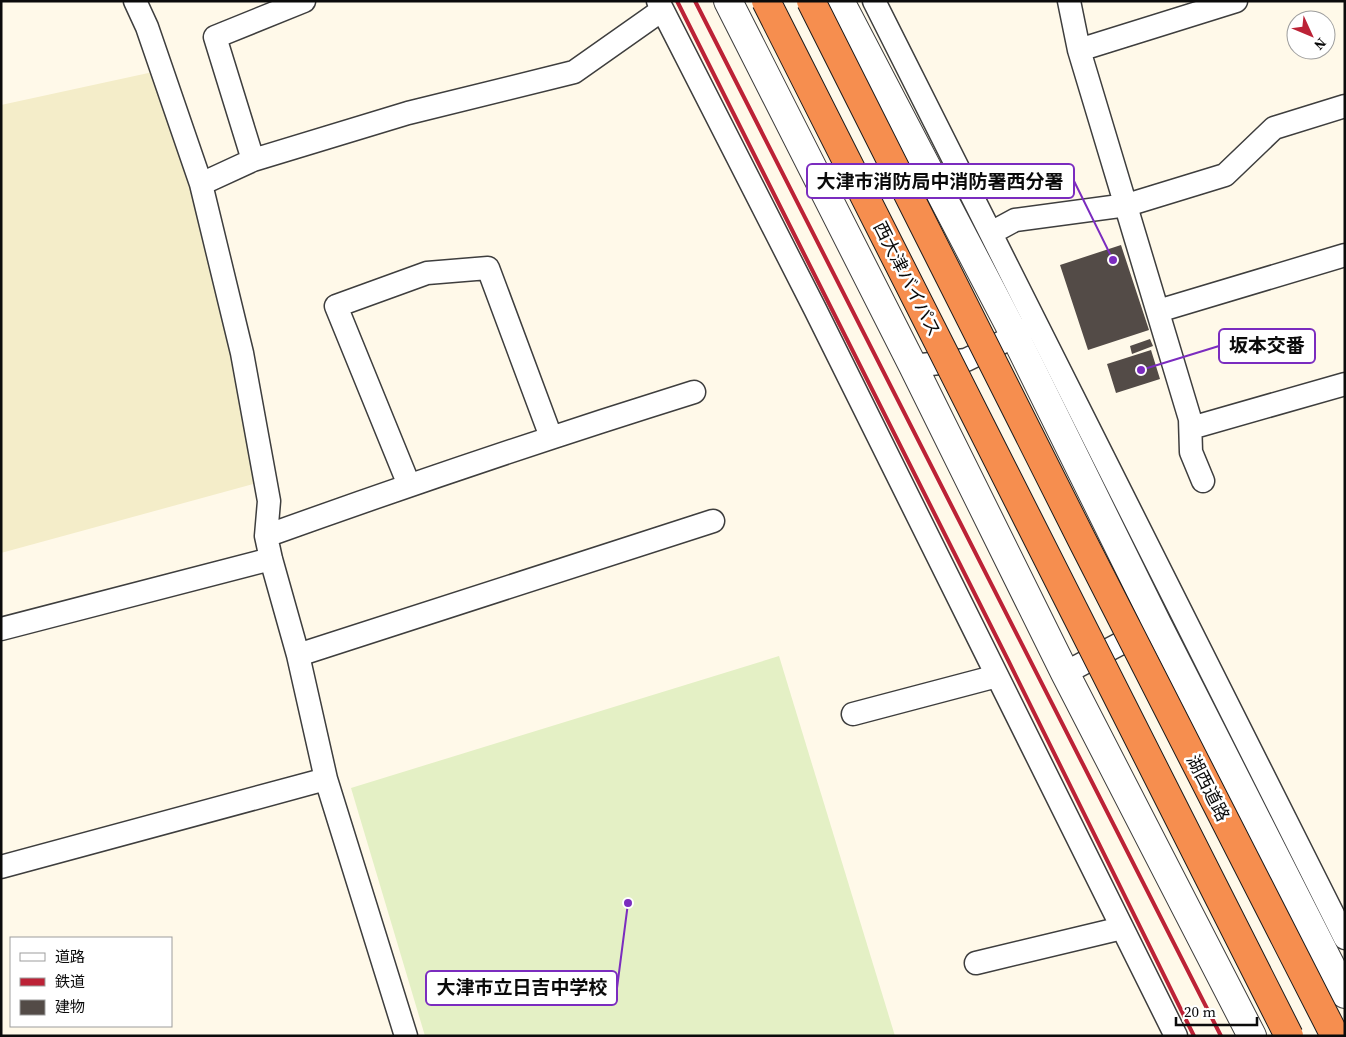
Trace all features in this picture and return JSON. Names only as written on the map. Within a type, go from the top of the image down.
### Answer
[{"type":"highway","name":"西大津バイパス","points":[[766,1],[1289,1036]]},
{"type":"highway","name":"湖西道路","points":[[811,1],[1082,540],[1335,1036]]},
{"type":"street","points":[[135,1],[147,27],[201,184],[242,353],[269,501],[266,536],[271,559],[298,655],[326,779],[406,1036]]},
{"type":"street","points":[[254,160],[215,37],[304,1]]},
{"type":"street","points":[[728,1],[913,366],[1064,672],[1252,1036]]},
{"type":"street","points":[[840,1],[972,208],[992,232],[1031,327]]},
{"type":"street","points":[[874,1],[972,208],[1031,327],[1345,938]]},
{"type":"street","points":[[1069,1],[1079,50],[1190,419],[1191,452],[1203,480]]},
{"type":"street","points":[[1079,50],[1236,1]]},
{"type":"street","points":[[201,184],[254,160],[408,113],[574,72],[660,5],[815,309],[1176,1036]]},
{"type":"street","points":[[992,232],[1015,220],[1127,205],[1225,175],[1274,128],[1345,106]]},
{"type":"street","points":[[1158,311],[1345,255]]},
{"type":"street","points":[[409,485],[336,306],[427,273],[488,268],[551,437]]},
{"type":"street","points":[[913,366],[966,360],[1031,327]]},
{"type":"street","points":[[1191,428],[1345,384]]},
{"type":"street","points":[[266,536],[551,437],[694,392]]},
{"type":"street","points":[[298,655],[713,521]]},
{"type":"street","points":[[1,629],[271,559]]},
{"type":"street","points":[[1064,672],[1177,614]]},
{"type":"street","points":[[1177,614],[1345,994]]},
{"type":"street","points":[[853,714],[997,676]]},
{"type":"street","points":[[1,867],[326,779]]},
{"type":"street","points":[[976,963],[1122,928]]},
{"type":"shaded area","points":[[153,72],[193,186],[235,355],[257,483],[1,553],[1,105]]},
{"type":"green space","points":[[779,656],[895,1036],[425,1036],[351,788]]},
{"type":"building","points":[[1121,245],[1149,330],[1088,350],[1060,265]]},
{"type":"building","points":[[1150,339],[1153,346],[1132,354],[1130,346]]},
{"type":"building","points":[[1151,350],[1160,379],[1116,393],[1107,364]]},
{"type":"railway","points":[[677,1],[1008,660],[1194,1036]]},
{"type":"railway","points":[[695,1],[1221,1036]]},
{"type":"place","name":"大津市消防局中消防署西分署","points":[[1113,260]]},
{"type":"place","name":"坂本交番","points":[[1141,370]]},
{"type":"place","name":"大津市立日吉中学校","points":[[628,903]]}]
